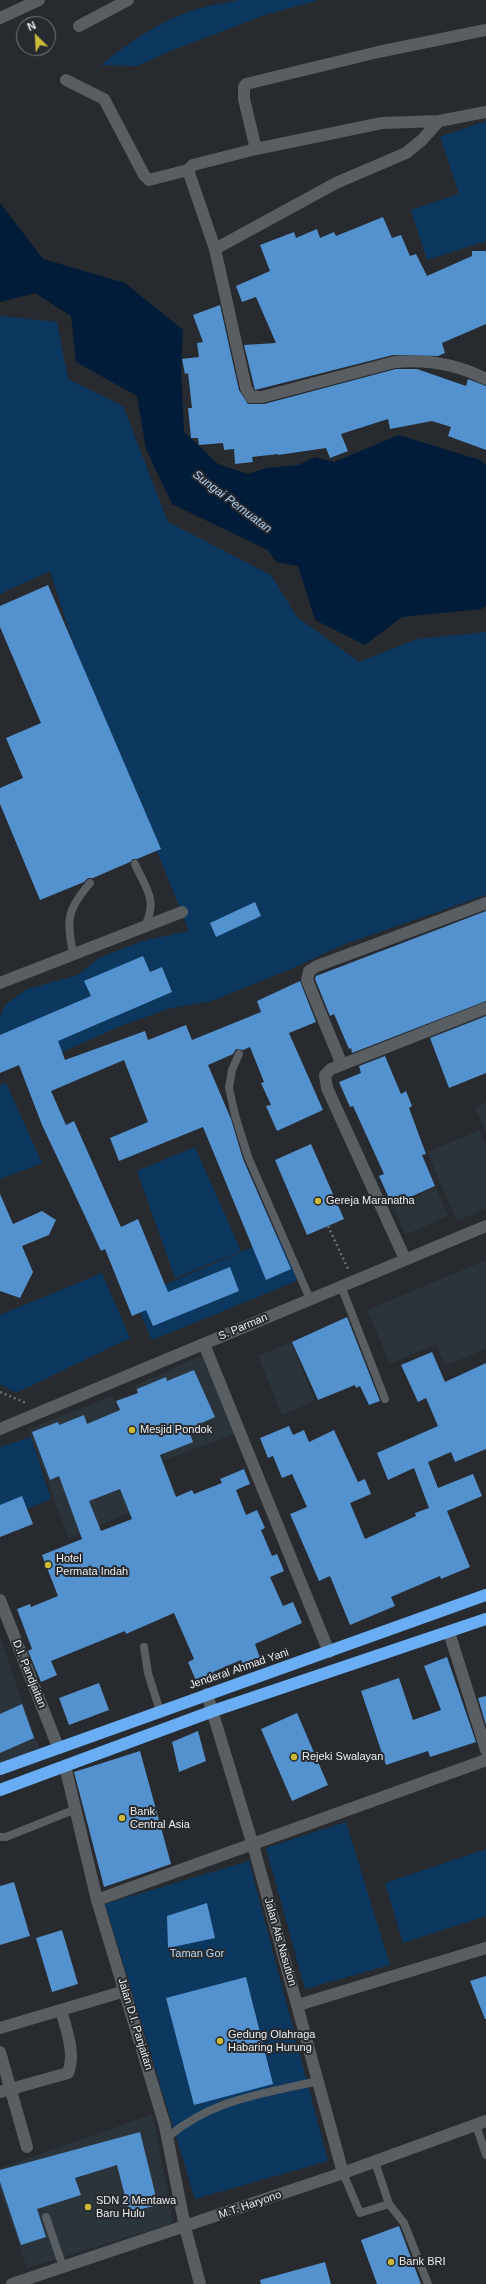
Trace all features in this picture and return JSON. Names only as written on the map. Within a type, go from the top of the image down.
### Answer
[{"type":"highway","name":"Jenderal Ahmad Yani","points":[[0,1769],[58,1747],[486,1596]]},
{"type":"highway","points":[[0,1790],[213,1711],[486,1619]]},
{"type":"street","points":[[0,18],[39,0]]},
{"type":"street","points":[[79,26],[128,0]]},
{"type":"street","points":[[256,149],[244,93],[246,84],[363,56],[486,30]]},
{"type":"street","points":[[66,80],[104,99],[146,178],[153,180],[188,170],[193,165],[256,149],[382,123],[439,121],[486,112]]},
{"type":"street","points":[[215,249],[336,183],[406,152],[422,140],[439,121]]},
{"type":"street","points":[[188,170],[215,249],[246,388],[251,397],[262,396],[395,362],[437,362],[473,372],[486,379]]},
{"type":"street","points":[[342,1065],[307,980],[309,971],[317,966],[486,903]]},
{"type":"street","points":[[0,983],[182,912]]},
{"type":"street","points":[[405,1259],[324,1080],[328,1071],[486,1008]]},
{"type":"street","name":"S. Parman","points":[[0,1429],[486,1226]]},
{"type":"street","points":[[204,1344],[330,1652]]},
{"type":"street","name":"D.I. Pandjaitan","points":[[0,1600],[58,1747]]},
{"type":"street","points":[[449,1632],[486,1750]]},
{"type":"street","name":"Jalan Ais Nasution","points":[[207,1694],[298,2005],[343,2173]]},
{"type":"street","points":[[98,1900],[486,1760]]},
{"type":"street","name":"Jalan D.I. Panjaitan","points":[[65,1766],[98,1900],[168,2137],[185,2227],[200,2284]]},
{"type":"street","points":[[298,2005],[486,1948]]},
{"type":"street","points":[[0,2028],[125,1991]]},
{"type":"street","points":[[5,2091],[68,2073],[71,2067],[71,2053],[62,2010]]},
{"type":"street","points":[[0,2052],[5,2091],[27,2147]]},
{"type":"street","name":"M.T. Haryono","points":[[12,2284],[343,2173],[481,2123]]},
{"type":"lane","points":[[135,864],[152,903],[151,914],[145,926]]},
{"type":"lane","points":[[73,954],[68,927],[70,916],[75,901],[90,883]]},
{"type":"lane","points":[[239,1054],[232,1070],[229,1088],[235,1115],[248,1157],[310,1299]]},
{"type":"lane","points":[[341,1286],[385,1398]]},
{"type":"lane","points":[[144,1647],[148,1673],[160,1711]]},
{"type":"lane","points":[[0,1837],[6,1837],[76,1809]]},
{"type":"lane","points":[[168,2137],[195,2117],[211,2108],[242,2098],[318,2081]]},
{"type":"lane","points":[[481,2123],[486,2155]]},
{"type":"lane","points":[[375,2162],[390,2204],[404,2223],[428,2284]]},
{"type":"lane","points":[[343,2173],[360,2213],[390,2204]]},
{"type":"lane","points":[[46,2217],[63,2267]]},
{"type":"path","points":[[328,1226],[348,1269]]},
{"type":"path","points":[[0,1392],[30,1405]]},
{"type":"shaded area","points":[[486,1102],[486,1134],[475,1108]]},
{"type":"shaded area","points":[[480,1130],[486,1145],[486,1209],[457,1221],[427,1152]]},
{"type":"shaded area","points":[[436,1187],[448,1216],[405,1235],[393,1207]]},
{"type":"shaded area","points":[[486,1260],[486,1349],[445,1366],[436,1344],[390,1364],[367,1310]]},
{"type":"shaded area","points":[[291,1342],[315,1401],[282,1415],[258,1356]]},
{"type":"shaded area","points":[[202,1355],[237,1433],[165,1460],[134,1386]]},
{"type":"shaded area","points":[[112,1396],[156,1501],[69,1539],[28,1429]]},
{"type":"shaded area","points":[[0,1638],[40,1750],[0,1764]]},
{"type":"shaded area","name":"SDN 2 Mentawa Baru Hulu","points":[[153,2114],[173,2223],[27,2268],[0,2190],[0,2168]]},
{"type":"green space","points":[[239,0],[319,0],[265,15],[168,52],[137,66],[101,65],[134,40],[169,20],[200,8]]},
{"type":"green space","points":[[486,121],[486,241],[427,260],[411,210],[459,194],[440,137]]},
{"type":"green space","points":[[0,316],[57,322],[68,379],[123,406],[168,522],[271,575],[297,617],[359,662],[417,639],[486,632],[486,895],[345,944],[293,968],[212,1001],[171,1008],[123,1025],[24,1069],[12,1063],[0,1040],[0,1016],[6,1004],[27,989],[78,975],[99,958],[142,941],[189,931],[72,640],[50,571],[0,594]]},
{"type":"green space","points":[[6,1083],[42,1163],[0,1179],[0,1085]]},
{"type":"green space","points":[[195,1147],[241,1251],[175,1278],[137,1171]]},
{"type":"green space","points":[[278,1236],[299,1280],[152,1340],[134,1298]]},
{"type":"green space","points":[[102,1273],[130,1338],[16,1393],[0,1384],[0,1315]]},
{"type":"green space","points":[[31,1437],[51,1499],[0,1520],[0,1447]]},
{"type":"green space","points":[[346,1822],[390,1965],[305,1989],[266,1848]]},
{"type":"green space","points":[[486,1849],[486,1916],[403,1943],[385,1883]]},
{"type":"green space","name":"Taman Gor","points":[[249,1861],[328,2161],[195,2199],[105,1904]]},
{"type":"water","name":"Sungai Pemuatan","points":[[0,203],[43,259],[125,283],[183,330],[181,370],[184,432],[218,464],[248,474],[266,468],[298,465],[315,457],[334,462],[399,435],[480,460],[486,465],[486,606],[481,609],[402,617],[365,645],[315,620],[298,566],[276,562],[268,550],[172,504],[146,449],[137,396],[76,362],[71,316],[35,293],[0,302]]},
{"type":"building","points":[[383,217],[392,238],[401,235],[410,256],[416,254],[427,276],[472,256],[472,251],[486,251],[486,324],[442,343],[445,353],[438,356],[393,355],[255,390],[244,345],[276,343],[256,297],[242,302],[236,286],[270,271],[260,245],[294,232],[296,238],[317,229],[320,238],[334,232],[336,236]]},
{"type":"building","points":[[220,305],[239,390],[248,404],[264,404],[396,369],[417,369],[466,386],[468,379],[486,386],[486,450],[448,436],[451,427],[432,421],[390,429],[388,419],[341,434],[348,451],[330,458],[326,448],[252,457],[253,462],[235,464],[234,449],[224,450],[223,443],[199,445],[198,438],[191,438],[188,408],[192,408],[188,373],[185,374],[182,359],[199,357],[197,343],[203,342],[193,315]]},
{"type":"building","points":[[48,585],[161,849],[137,859],[133,859],[130,862],[93,878],[88,878],[84,882],[40,900],[0,804],[0,788],[23,778],[6,738],[41,723],[0,627],[0,606]]},
{"type":"building","points":[[255,902],[261,916],[216,937],[210,923]]},
{"type":"building","points":[[486,911],[486,1001],[352,1053],[334,1014],[330,1016],[315,979],[316,976]]},
{"type":"building","points":[[143,956],[150,972],[162,967],[172,992],[58,1041],[65,1060],[145,1031],[148,1040],[186,1025],[192,1040],[261,1012],[257,1001],[300,981],[316,1022],[289,1033],[323,1110],[277,1131],[266,1106],[271,1105],[261,1083],[264,1082],[250,1047],[243,1050],[236,1049],[233,1054],[208,1065],[231,1119],[243,1159],[291,1269],[266,1280],[203,1127],[119,1161],[110,1138],[148,1122],[124,1060],[51,1091],[66,1125],[74,1121],[121,1227],[138,1219],[168,1292],[230,1267],[239,1291],[153,1326],[146,1310],[132,1316],[105,1249],[101,1251],[42,1125],[19,1065],[0,1073],[0,1035],[91,996],[84,981]]},
{"type":"building","points":[[486,1016],[486,1073],[449,1088],[430,1038]]},
{"type":"building","points":[[385,1056],[401,1094],[406,1091],[412,1106],[409,1108],[426,1154],[422,1155],[435,1186],[392,1205],[379,1176],[384,1174],[353,1106],[350,1107],[339,1082],[361,1073],[359,1066]]},
{"type":"building","points":[[311,1144],[344,1219],[307,1235],[275,1160]]},
{"type":"building","points":[[0,1194],[13,1224],[42,1211],[56,1220],[49,1235],[22,1246],[33,1272],[20,1298],[0,1291]]},
{"type":"building","points":[[347,1317],[380,1401],[369,1405],[360,1386],[356,1388],[355,1385],[318,1400],[292,1342]]},
{"type":"building","points":[[432,1352],[445,1382],[486,1363],[486,1449],[455,1462],[451,1452],[428,1462],[438,1488],[473,1474],[482,1496],[447,1511],[470,1567],[441,1579],[440,1576],[391,1597],[395,1606],[350,1625],[330,1576],[319,1581],[290,1514],[307,1507],[292,1474],[282,1478],[273,1456],[268,1458],[260,1438],[289,1426],[293,1435],[304,1430],[309,1442],[334,1430],[358,1482],[365,1479],[371,1494],[350,1503],[365,1539],[416,1516],[415,1513],[429,1508],[414,1468],[388,1480],[377,1453],[438,1426],[426,1398],[418,1402],[401,1365]]},
{"type":"building","points":[[194,1370],[215,1417],[188,1429],[193,1442],[160,1455],[176,1497],[192,1490],[194,1494],[222,1483],[220,1479],[244,1469],[250,1484],[236,1490],[246,1515],[257,1510],[265,1528],[261,1530],[272,1556],[277,1554],[284,1571],[270,1577],[283,1606],[293,1602],[302,1623],[255,1644],[260,1658],[243,1665],[241,1660],[213,1672],[215,1675],[197,1683],[188,1662],[194,1659],[174,1613],[126,1634],[125,1631],[51,1661],[57,1675],[41,1682],[28,1651],[32,1649],[17,1609],[30,1604],[31,1607],[58,1596],[42,1555],[82,1539],[59,1476],[50,1480],[32,1432],[58,1422],[59,1425],[84,1415],[87,1424],[120,1410],[116,1401],[138,1393],[137,1389],[166,1377],[167,1381]],"holes":[[[120,1489],[132,1519],[101,1531],[89,1501]]]},
{"type":"building","points":[[22,1496],[33,1524],[0,1537],[0,1505]]},
{"type":"building","points":[[447,1657],[476,1742],[430,1757],[428,1751],[386,1765],[361,1691],[399,1678],[413,1720],[441,1710],[424,1666]]},
{"type":"building","points":[[99,1683],[109,1710],[69,1725],[59,1698]]},
{"type":"building","points":[[486,1696],[486,1725],[478,1698]]},
{"type":"building","points":[[22,1704],[34,1738],[0,1753],[0,1714]]},
{"type":"building","name":"Rejeki Swalayan","points":[[297,1713],[328,1785],[292,1801],[261,1729]]},
{"type":"building","points":[[198,1731],[206,1761],[179,1772],[172,1742]]},
{"type":"building","name":"Bank Central Asia","points":[[140,1751],[171,1864],[104,1887],[74,1772]]},
{"type":"building","points":[[14,1882],[30,1936],[0,1945],[0,1886]]},
{"type":"building","points":[[207,1903],[215,1938],[168,1948],[167,1916]]},
{"type":"building","points":[[62,1930],[78,1984],[52,1992],[36,1938]]},
{"type":"building","points":[[486,1976],[486,2019],[485,2019],[470,1981]]},
{"type":"building","name":"Gedung Olahraga Habaring Hurung","points":[[246,1977],[273,2084],[194,2105],[166,1998]]},
{"type":"building","points":[[140,2132],[158,2205],[129,2212],[117,2165],[75,2178],[81,2195],[37,2209],[46,2237],[21,2245],[0,2182],[0,2170]]},
{"type":"building","name":"Bank BRI","points":[[399,2226],[421,2284],[377,2284],[361,2240]]},
{"type":"building","points":[[325,2262],[331,2284],[261,2284],[260,2280]]},
{"type":"place","name":"Gereja Maranatha","points":[[318,1201]]},
{"type":"place","name":"Mesjid Pondok","points":[[132,1430]]},
{"type":"place","name":"Hotel Permata Indah","points":[[48,1565]]},
{"type":"place","name":"Rejeki Swalayan","points":[[294,1757]]},
{"type":"place","name":"Bank Central Asia","points":[[122,1818]]},
{"type":"place","name":"Gedung Olahraga Habaring Hurung","points":[[220,2041]]},
{"type":"place","name":"SDN 2 Mentawa Baru Hulu","points":[[88,2207]]},
{"type":"place","name":"Bank BRI","points":[[391,2262]]}]
